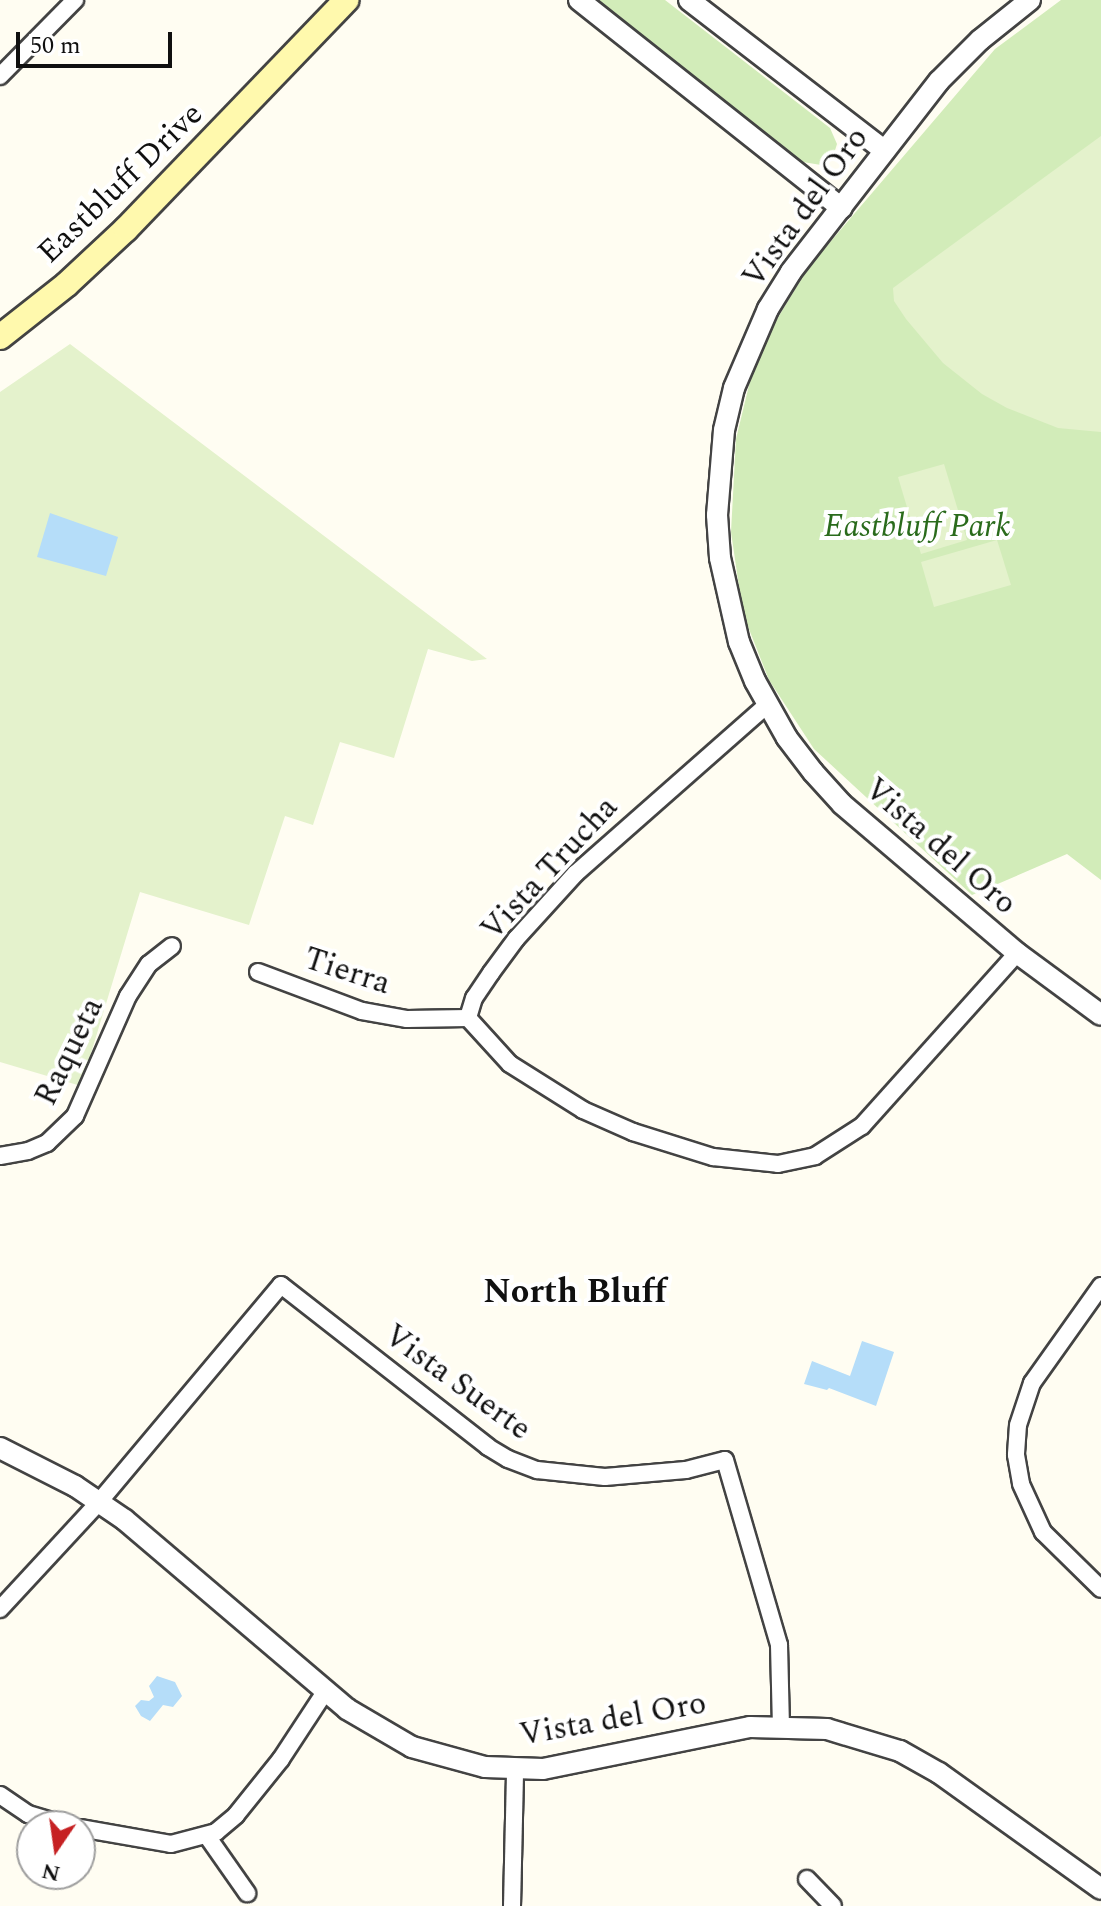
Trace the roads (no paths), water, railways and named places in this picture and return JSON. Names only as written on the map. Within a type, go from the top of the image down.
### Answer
[{"type":"main road","name":"Eastbluff Drive","points":[[0,337],[67,284],[126,229],[346,0]]},
{"type":"street","points":[[0,76],[75,0]]},
{"type":"street","points":[[579,0],[841,208]]},
{"type":"street","points":[[689,0],[885,151]]},
{"type":"street","name":"Vista del Oro","points":[[1030,0],[980,40],[939,81],[791,272],[768,309],[742,368],[724,430],[717,501],[720,558],[739,642],[768,704],[796,749],[842,804],[1017,953],[1101,1015]]},
{"type":"street","name":"Vista Trucha","points":[[468,1018],[474,998],[545,906],[640,813],[768,704]]},
{"type":"street","name":"Raqueta","points":[[0,1156],[28,1151],[47,1143],[75,1116],[128,996],[149,964],[172,946]]},
{"type":"street","points":[[468,1018],[510,1064],[583,1110],[633,1132],[713,1157],[778,1164],[815,1156],[862,1126],[1017,953]]},
{"type":"street","name":"Tierra","points":[[258,972],[362,1011],[407,1019],[468,1018]]},
{"type":"street","name":"Vista Suerte","points":[[99,1502],[281,1285],[488,1447],[508,1459],[537,1470],[605,1477],[686,1470],[725,1460],[779,1645],[781,1726]]},
{"type":"street","points":[[1101,1286],[1032,1383],[1018,1425],[1016,1455],[1021,1484],[1043,1532],[1101,1589]]},
{"type":"street","name":"Vista del Oro","points":[[0,1448],[49,1471],[99,1502],[325,1692],[385,1734],[412,1747],[455,1762],[515,1769],[571,1765],[728,1730],[781,1726],[827,1729],[900,1751],[939,1773],[1101,1889]]},
{"type":"street","points":[[0,1609],[99,1502]]},
{"type":"street","points":[[96,1831],[171,1844],[207,1836],[236,1815],[281,1759],[325,1692]]},
{"type":"street","points":[[512,1906],[515,1769]]},
{"type":"street","points":[[0,1795],[22,1810]]},
{"type":"street","points":[[207,1836],[247,1893]]},
{"type":"street","points":[[807,1879],[833,1906]]},
{"type":"water","points":[[50,513],[118,537],[106,576],[37,557]]},
{"type":"water","points":[[862,1341],[894,1352],[876,1406],[829,1388],[804,1384],[812,1361],[850,1376]]},
{"type":"water","points":[[157,1676],[175,1682],[182,1696],[173,1707],[163,1705],[150,1721],[141,1716],[135,1706],[141,1700],[149,1701],[154,1697],[149,1686]]},
{"type":"district","name":"North Bluff","points":[[575,1293]]},
{"type":"park label","name":"Eastbluff Park","points":[[917,527]]}]
